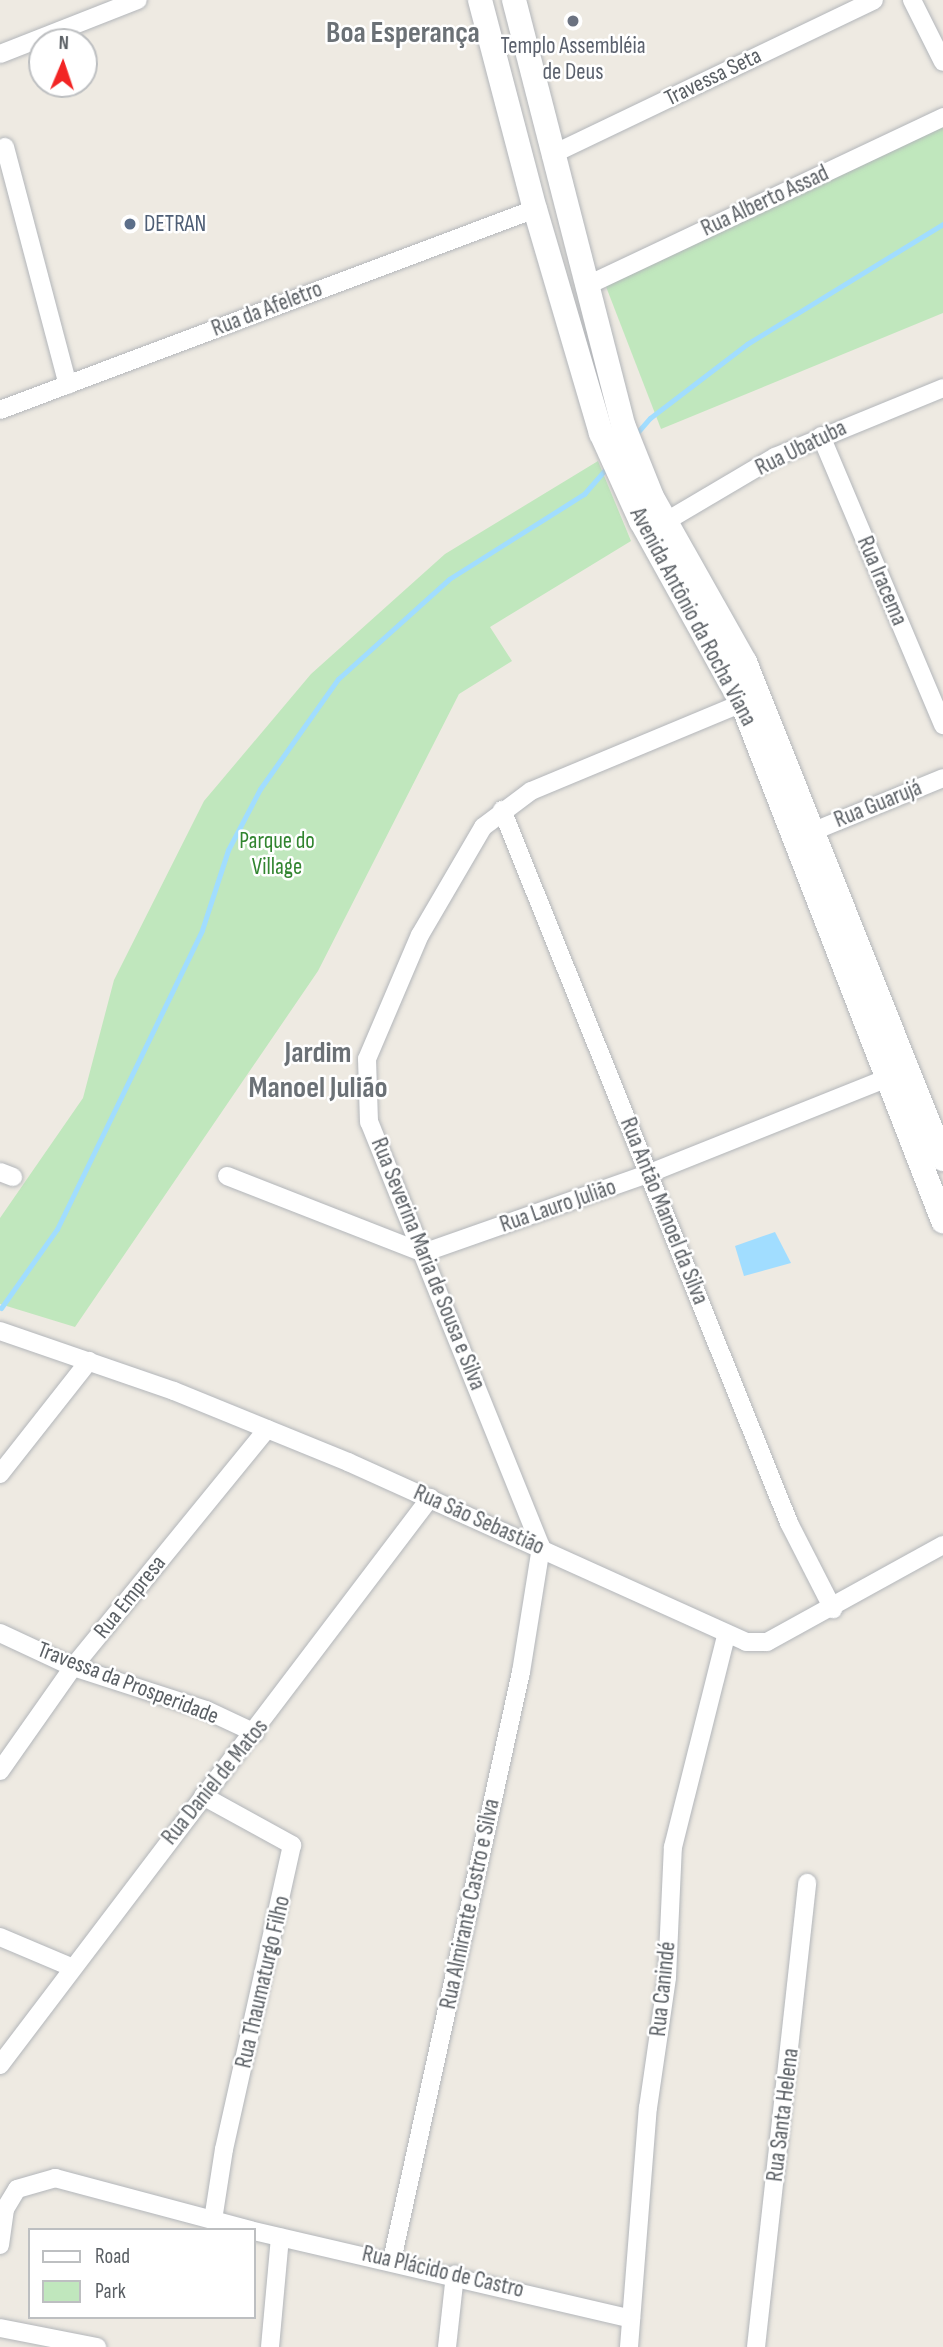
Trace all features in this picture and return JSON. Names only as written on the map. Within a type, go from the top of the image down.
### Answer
[{"type":"main road","name":"Avenida Antônio da Rocha Viana","points":[[480,0],[535,209],[613,430],[643,501],[743,703],[943,1221]]},
{"type":"main road","name":"Avenida Antônio da Rocha Viana","points":[[514,0],[551,155],[587,285],[613,430]]},
{"type":"main road","name":"Avenida Antônio da Rocha Viana","points":[[643,501],[665,522],[745,662],[941,1149]]},
{"type":"street","points":[[0,54],[138,0]]},
{"type":"street","name":"Travessa Seta","points":[[551,155],[874,0]]},
{"type":"street","points":[[912,0],[943,62]]},
{"type":"street","name":"Rua Alberto Assad","points":[[587,285],[943,117]]},
{"type":"street","points":[[5,148],[68,385]]},
{"type":"street","name":"Rua da Afeletro","points":[[0,411],[535,209]]},
{"type":"street","name":"Rua Ubatuba","points":[[665,522],[775,457],[943,388]]},
{"type":"street","name":"Rua Iracema","points":[[821,436],[943,725]]},
{"type":"street","name":"Rua Severina Maria de Sousa e Silva","points":[[541,1547],[369,1122],[367,1059],[381,1019],[452,876],[474,838],[502,810],[576,770],[743,703]]},
{"type":"street","name":"Rua Guarujá","points":[[814,831],[943,778]]},
{"type":"street","name":"Rua Antão Manoel da Silva","points":[[502,810],[789,1523],[833,1609]]},
{"type":"street","name":"Rua Lauro Julião","points":[[423,1253],[650,1173],[888,1078]]},
{"type":"street","points":[[227,1176],[423,1253]]},
{"type":"street","name":"Rua São Sebastião","points":[[0,1331],[89,1361],[267,1429],[541,1547],[726,1636],[767,1642],[833,1609],[943,1545]]},
{"type":"street","points":[[0,1474],[89,1361]]},
{"type":"street","name":"Rua Empresa","points":[[0,1771],[73,1667],[267,1429]]},
{"type":"street","name":"Rua Daniel de Matos","points":[[0,2065],[71,1967],[202,1796],[255,1733],[430,1498]]},
{"type":"street","name":"Rua Almirante Castro e Silva","points":[[393,2260],[521,1672],[541,1547]]},
{"type":"street","name":"Travessa da Prosperidade","points":[[0,1633],[73,1667],[206,1710],[255,1733]]},
{"type":"street","name":"Rua Canindé","points":[[629,2347],[648,2108],[667,1977],[673,1847],[726,1636]]},
{"type":"street","name":"Rua Thaumaturgo Filho","points":[[202,1796],[292,1845],[224,2150],[213,2220]]},
{"type":"street","name":"Rua Santa Helena","points":[[755,2347],[807,1883]]},
{"type":"street","points":[[0,1937],[71,1967]]},
{"type":"street","name":"Rua Plácido de Castro","points":[[0,2245],[5,2209],[17,2189],[55,2178],[244,2228]]},
{"type":"street","name":"Rua Plácido de Castro","points":[[256,2231],[455,2274],[631,2319]]},
{"type":"street","points":[[270,2347],[279,2237]]},
{"type":"street","points":[[447,2347],[455,2274]]},
{"type":"street","points":[[0,2328],[97,2347]]},
{"type":"green space","points":[[943,126],[943,313],[661,429],[605,284]]},
{"type":"green space","name":"Parque do Village","points":[[598,461],[631,541],[490,627],[512,661],[459,694],[318,971],[75,1327],[0,1304],[0,1218],[83,1098],[114,980],[204,801],[311,674],[445,554]]},
{"type":"water","points":[[775,1232],[791,1263],[744,1276],[735,1246]]},
{"type":"waterway","points":[[636,434],[650,418],[747,344],[943,224]]},
{"type":"waterway","points":[[1,1308],[57,1229],[202,930],[228,850],[260,789],[338,679],[449,579],[584,494],[609,465]]},
{"type":"place","name":"Templo Assembléia de Deus","points":[[573,21]]},
{"type":"place","name":"DETRAN","points":[[130,224]]},
{"type":"district","name":"Boa Esperança","points":[[403,33]]},
{"type":"district","name":"Jardim Manoel Julião","points":[[318,1070]]}]
